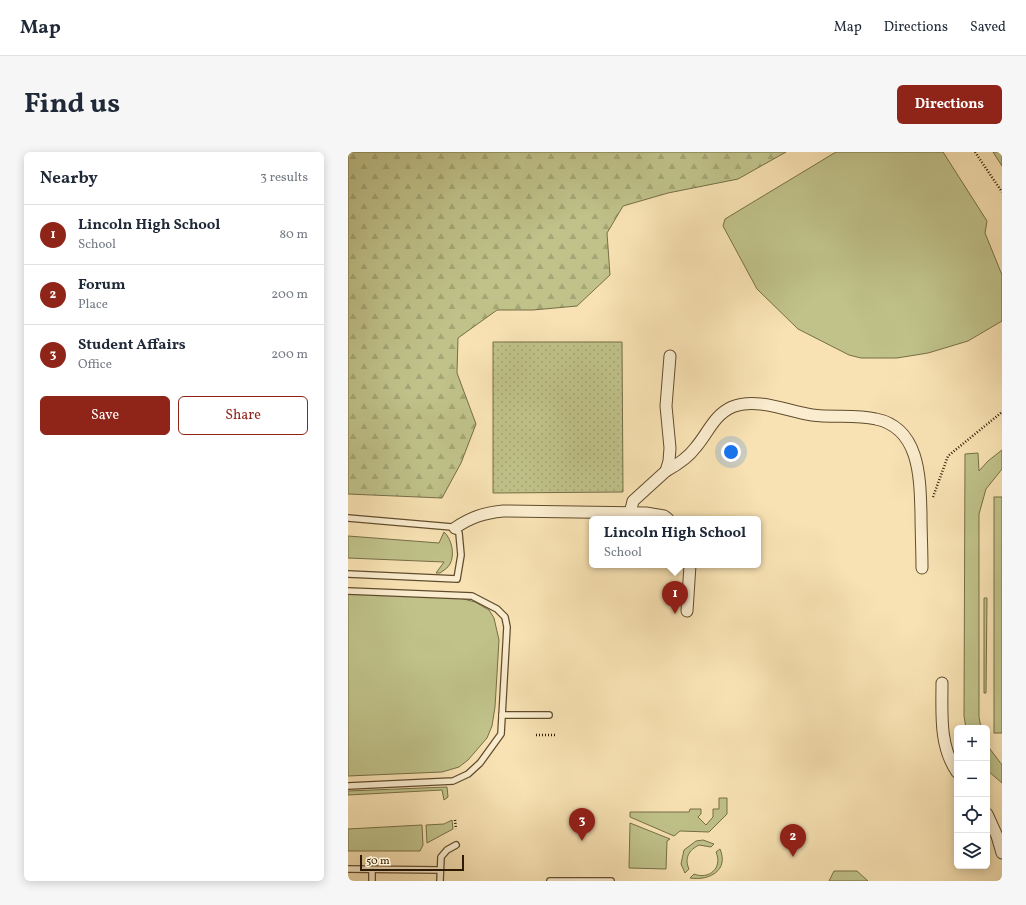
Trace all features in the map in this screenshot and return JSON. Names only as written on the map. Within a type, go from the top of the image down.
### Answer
[{"type":"street","points":[[666,471],[670,448],[666,406],[670,356]]},
{"type":"street","points":[[630,513],[633,501],[666,471],[679,464],[689,455],[697,446],[710,426],[723,413],[732,407],[744,404],[785,408],[797,412],[816,415],[875,419],[888,423],[899,429],[906,438],[917,461],[920,482],[922,568]]},
{"type":"street","points":[[455,528],[469,518],[485,513],[646,513],[664,516]]},
{"type":"street","points":[[687,611],[690,568]]},
{"type":"street","points":[[942,683],[943,735],[946,751],[954,766]]},
{"type":"street","points":[[990,820],[998,836],[1002,853]]},
{"type":"lane","points":[[348,518],[455,528],[459,533],[461,555],[457,579],[348,574]]},
{"type":"lane","points":[[348,591],[472,596],[497,609],[505,617],[507,627],[501,734],[480,763],[468,774],[452,781],[348,786]]},
{"type":"lane","points":[[502,715],[549,715]]},
{"type":"lane","points":[[440,881],[441,857],[447,850],[456,845]]},
{"type":"lane","points":[[348,870],[440,870]]},
{"type":"lane","points":[[372,870],[372,881]]},
{"type":"lane","points":[[550,881],[611,881]]},
{"type":"path","points":[[975,152],[1002,192]]},
{"type":"path","points":[[932,500],[948,456],[1002,412]]},
{"type":"path","points":[[536,735],[557,735]]},
{"type":"path","points":[[455,820],[456,829]]},
{"type":"green space","points":[[348,152],[786,152],[738,179],[668,193],[623,206],[607,233],[610,275],[577,306],[533,310],[497,310],[458,338],[457,373],[476,424],[461,463],[442,498],[348,494]]},
{"type":"green space","points":[[836,152],[943,152],[987,221],[985,233],[1002,275],[1002,321],[968,341],[928,353],[897,358],[861,358],[849,355],[798,329],[757,289],[723,226],[725,219]]},
{"type":"green space","points":[[993,152],[1002,152],[1002,166]]},
{"type":"green space","points":[[493,342],[622,342],[623,492],[493,493]]},
{"type":"green space","points":[[1002,450],[1002,469],[986,489],[979,514],[979,717],[980,725],[966,725],[964,716],[965,454],[978,453],[979,471],[988,461]]},
{"type":"green space","points":[[994,497],[1002,497],[1002,733],[994,733]]},
{"type":"green space","points":[[444,532],[451,543],[452,560],[446,569],[440,573],[436,573],[444,562],[348,558],[348,536],[439,543]]},
{"type":"green space","points":[[348,593],[460,598],[475,602],[489,610],[494,618],[499,640],[495,707],[492,726],[487,738],[468,760],[459,767],[442,772],[348,776]]},
{"type":"green space","points":[[984,598],[987,598],[986,693],[984,693]]},
{"type":"green space","points":[[990,749],[1002,765],[1002,783],[990,773]]},
{"type":"green space","points":[[447,787],[448,797],[444,800],[442,790],[348,795],[348,791]]},
{"type":"green space","points":[[719,798],[727,798],[727,814],[709,832],[680,831],[674,836],[630,817],[630,812],[689,812],[690,809],[701,809],[701,814],[698,817],[706,825],[713,817],[713,809],[719,809]]},
{"type":"green space","points":[[452,820],[453,829],[427,843],[426,825],[444,824]]},
{"type":"green space","points":[[630,823],[670,839],[667,841],[666,869],[629,868]]},
{"type":"green space","points":[[422,825],[423,845],[420,851],[348,851],[348,829]]},
{"type":"green space","points":[[703,840],[714,844],[711,847],[699,845],[690,852],[687,858],[689,869],[685,873],[681,864],[684,850],[696,841]]},
{"type":"green space","points":[[720,849],[722,863],[716,872],[711,876],[704,878],[690,878],[694,874],[705,875],[713,871],[718,863],[716,852]]},
{"type":"green space","points":[[834,871],[857,871],[868,881],[829,881]]},
{"type":"place","name":"Lincoln High School","points":[[675,614]]},
{"type":"place","name":"Student Affairs","points":[[582,841]]},
{"type":"place","name":"Forum","points":[[793,857]]}]
